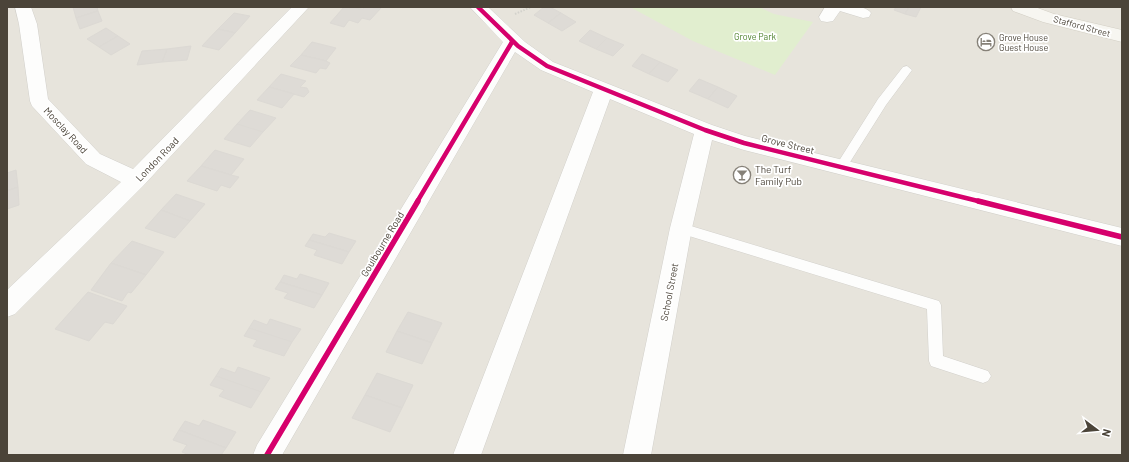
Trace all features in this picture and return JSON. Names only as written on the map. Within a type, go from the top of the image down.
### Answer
[{"type":"street","name":"Mosclay Road","points":[[23,7],[28,24],[39,101],[93,159],[136,180]]},
{"type":"street","name":"London Road","points":[[7,306],[136,180],[301,7]]},
{"type":"street","name":"Grove Street","points":[[478,7],[512,42],[527,54],[547,66],[705,130],[744,143],[1122,237]]},
{"type":"street","points":[[846,7],[863,13]]},
{"type":"street","name":"Stafford Street","points":[[1019,7],[1049,18],[1122,36]]},
{"type":"street","name":"Goulbourne Road","points":[[267,455],[512,42]]},
{"type":"street","points":[[467,455],[604,90]]},
{"type":"street","name":"School Street","points":[[637,455],[682,228],[705,130]]},
{"type":"lane","points":[[841,166],[882,102],[907,70]]},
{"type":"lane","points":[[682,228],[934,305],[936,361],[983,376]]},
{"type":"shaded area","points":[[7,7],[1122,7],[1122,455],[7,455]]},
{"type":"green space","name":"Grove Park","points":[[630,7],[759,7],[774,14],[813,22],[775,75],[693,41]]},
{"type":"building","points":[[73,7],[97,7],[98,11],[76,18]]},
{"type":"building","points":[[344,7],[363,9],[365,7],[381,8],[370,20],[362,18],[358,23],[349,20],[344,27],[330,23]]},
{"type":"building","points":[[544,7],[550,7],[561,13],[548,23],[534,15]]},
{"type":"building","points":[[896,7],[909,7],[905,14],[894,10]]},
{"type":"building","points":[[909,7],[921,7],[916,17],[905,14]]},
{"type":"building","points":[[98,11],[102,21],[80,29],[76,18]]},
{"type":"building","points":[[234,13],[250,16],[235,33],[218,29]]},
{"type":"building","points":[[561,13],[576,22],[562,31],[548,23]]},
{"type":"building","points":[[106,28],[118,36],[99,47],[87,39]]},
{"type":"building","points":[[218,29],[235,33],[219,50],[202,46]]},
{"type":"building","points":[[590,30],[607,38],[596,49],[579,41]]},
{"type":"building","points":[[118,36],[130,44],[111,55],[99,47]]},
{"type":"building","points":[[607,38],[624,45],[613,56],[596,49]]},
{"type":"building","points":[[312,42],[336,48],[326,61],[301,55]]},
{"type":"building","points":[[191,46],[187,60],[162,62],[167,49]]},
{"type":"building","points":[[167,49],[162,62],[137,65],[142,51]]},
{"type":"building","points":[[642,54],[660,62],[649,74],[632,66]]},
{"type":"building","points":[[301,55],[330,63],[326,69],[320,68],[316,73],[290,66]]},
{"type":"building","points":[[660,62],[678,70],[668,82],[649,74]]},
{"type":"building","points":[[281,74],[306,81],[300,87],[307,88],[309,92],[304,97],[269,87]]},
{"type":"building","points":[[699,79],[718,87],[708,99],[689,91]]},
{"type":"building","points":[[269,87],[294,94],[282,108],[257,100]]},
{"type":"building","points":[[718,87],[737,96],[728,108],[708,99]]},
{"type":"building","points":[[250,110],[276,118],[263,132],[237,124]]},
{"type":"building","points":[[237,124],[263,132],[250,147],[224,139]]},
{"type":"building","points":[[215,150],[244,159],[231,175],[201,166]]},
{"type":"building","points":[[201,166],[239,177],[230,188],[221,185],[217,191],[187,181]]},
{"type":"building","points":[[16,170],[18,187],[7,191],[7,173]]},
{"type":"building","points":[[18,187],[19,205],[7,209],[7,191]]},
{"type":"building","points":[[176,194],[205,204],[190,221],[161,210]]},
{"type":"building","points":[[161,210],[190,221],[175,238],[145,228]]},
{"type":"building","points":[[329,233],[356,241],[349,252],[309,240],[313,234],[325,237]]},
{"type":"building","points":[[309,240],[349,252],[342,264],[314,255],[317,250],[305,246]]},
{"type":"building","points":[[132,241],[164,252],[146,275],[111,263]]},
{"type":"building","points":[[111,263],[146,275],[131,293],[128,292],[122,301],[91,290]]},
{"type":"building","points":[[300,274],[329,283],[322,295],[280,282],[284,275],[297,279]]},
{"type":"building","points":[[280,282],[322,295],[314,308],[284,298],[288,293],[275,289]]},
{"type":"building","points":[[88,292],[127,306],[113,324],[105,322],[89,341],[55,329]]},
{"type":"building","points":[[408,312],[442,323],[432,343],[397,331]]},
{"type":"building","points":[[270,319],[301,329],[292,342],[249,328],[254,320],[267,325]]},
{"type":"building","points":[[249,328],[292,342],[284,356],[253,346],[257,340],[244,336]]},
{"type":"building","points":[[397,331],[432,343],[422,364],[386,352]]},
{"type":"building","points":[[238,367],[270,378],[261,392],[216,376],[221,368],[235,373]]},
{"type":"building","points":[[377,373],[413,385],[402,408],[365,395]]},
{"type":"building","points":[[216,376],[261,392],[251,408],[219,396],[224,390],[210,385]]},
{"type":"building","points":[[365,395],[402,408],[390,432],[352,418]]},
{"type":"building","points":[[203,420],[236,432],[226,448],[179,430],[185,421],[199,426]]},
{"type":"building","points":[[179,430],[226,448],[221,455],[189,455],[182,452],[187,445],[173,440]]},
{"type":"cycle path","points":[[478,7],[518,46],[536,60],[547,66],[705,130],[744,143],[1122,237]]},
{"type":"cycle path","points":[[267,455],[512,42]]},
{"type":"place","name":"Grove House Guest House","points":[[986,42]]},
{"type":"place","name":"The Turf Family Pub","points":[[742,175]]}]
